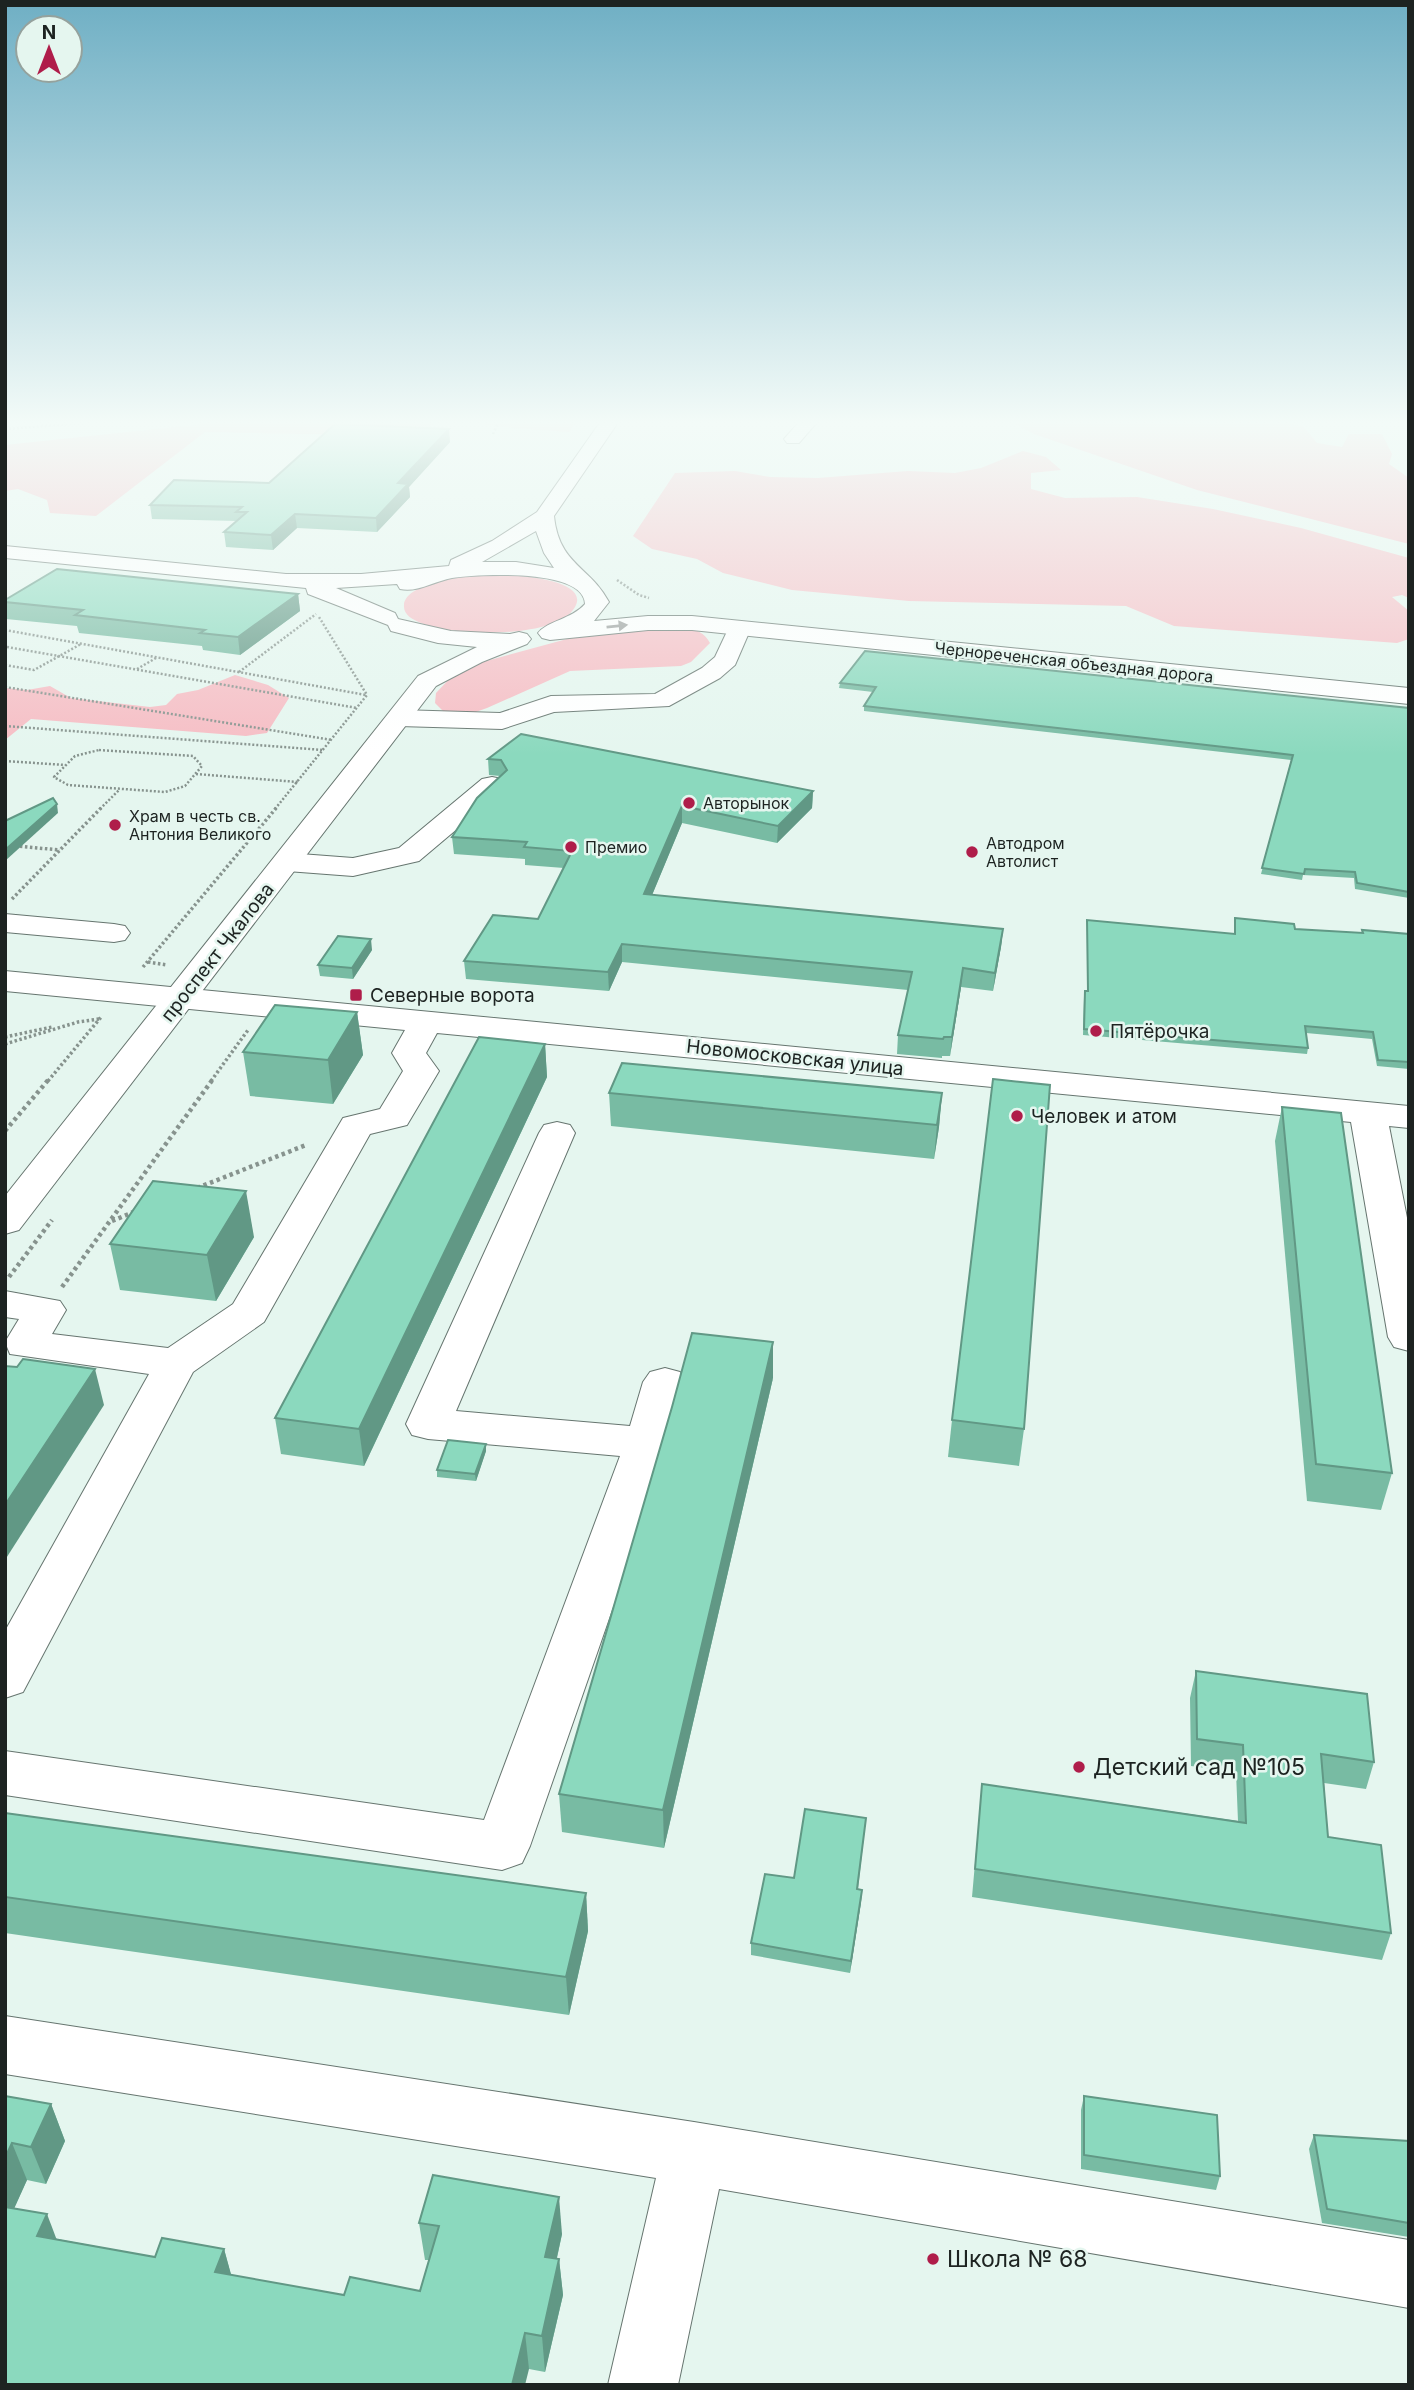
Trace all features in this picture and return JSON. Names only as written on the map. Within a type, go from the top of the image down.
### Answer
[{"type":"main road","points":[[518,533],[499,545],[438,574],[400,587],[384,602],[393,622],[422,657],[427,681],[473,657],[519,639]]},
{"type":"main road","points":[[546,533],[547,542],[594,582],[598,601],[592,613],[575,624],[550,633]]},
{"type":"main road","points":[[5,552],[286,581],[361,581],[482,568],[520,568],[594,582],[692,623]]},
{"type":"main road","points":[[286,581],[340,596],[430,637],[473,641],[519,639],[550,633],[648,623],[692,623]]},
{"type":"main road","name":"Чернореченская объездная дорога","points":[[692,623],[1409,696]]},
{"type":"main road","points":[[399,718],[502,721],[551,704],[660,701],[711,673],[726,660],[739,628]]},
{"type":"main road","name":"проспект Чкалова","points":[[5,1222],[427,681]]},
{"type":"main road","points":[[287,862],[353,867],[409,855],[492,785]]},
{"type":"main road","points":[[5,923],[114,933]]},
{"type":"main road","name":"Новомосковская улица","points":[[5,981],[1409,1117]]},
{"type":"main road","points":[[5,1678],[176,1363],[249,1313],[356,1126],[394,1117],[421,1071],[409,1053],[427,1021]]},
{"type":"main road","points":[[1368,1113],[1409,1337]]},
{"type":"main road","points":[[557,1133],[428,1424],[647,1443]]},
{"type":"main road","points":[[25,1307],[25,1344],[176,1363]]},
{"type":"main road","points":[[5,1773],[502,1846],[647,1443],[665,1382]]},
{"type":"main road","points":[[5,2045],[694,2153],[1409,2274]]},
{"type":"main road","points":[[643,2385],[694,2153]]},
{"type":"path","points":[[594,582],[650,599]]},
{"type":"path","points":[[239,672],[317,614],[367,695]]},
{"type":"path","points":[[5,630],[367,695]]},
{"type":"path","points":[[5,666],[34,670],[81,643]]},
{"type":"path","points":[[6,647],[357,708]]},
{"type":"path","points":[[136,670],[157,657]]},
{"type":"path","points":[[5,672],[13,667]]},
{"type":"path","points":[[5,687],[332,740]]},
{"type":"path","points":[[5,1131],[298,782],[367,695]]},
{"type":"path","points":[[5,726],[323,750]]},
{"type":"path","points":[[99,750],[193,756],[202,766],[195,774],[185,786],[165,792],[68,785],[54,777],[75,756],[99,750]]},
{"type":"path","points":[[5,761],[65,766]]},
{"type":"path","points":[[195,774],[298,782]]},
{"type":"path","points":[[5,905],[119,790]]},
{"type":"path","points":[[5,845],[60,850]]},
{"type":"path","points":[[5,1037],[100,1018]]},
{"type":"path","points":[[5,1044],[78,1021]]},
{"type":"path","points":[[25,1307],[109,1222],[251,1026]]},
{"type":"path","points":[[187,1191],[356,1126]]},
{"type":"path","points":[[109,1222],[148,1206]]},
{"type":"shaded area","points":[[635,533],[1317,533],[1409,558],[1409,598],[1402,595],[1392,597],[1409,611],[1409,639],[1397,643],[1174,626],[1126,606],[909,601],[792,590],[723,573],[697,559],[652,549],[633,536]]},
{"type":"shaded area","points":[[1364,533],[1409,533],[1409,544]]},
{"type":"shaded area","points":[[491,574],[559,583],[571,589],[577,597],[575,607],[564,618],[548,625],[502,632],[455,631],[435,627],[409,617],[405,612],[404,605],[408,597],[416,590],[456,578]]},
{"type":"shaded area","points":[[651,625],[692,629],[700,632],[710,643],[691,662],[681,666],[570,671],[470,714],[446,714],[435,703],[436,693],[454,674],[479,663],[567,639]]},
{"type":"shaded area","points":[[235,675],[268,685],[289,698],[267,733],[246,736],[31,719],[5,740],[5,688],[27,690],[50,686],[71,698],[150,707],[166,705],[177,694],[198,690]]},
{"type":"building","points":[[232,533],[274,533],[271,535]]},
{"type":"building","points":[[57,569],[298,594],[238,637],[200,633],[205,630],[75,615],[83,610],[5,602]]},
{"type":"building","points":[[865,651],[1409,708],[1409,892],[1357,883],[1355,872],[1305,869],[1304,874],[1262,868],[1293,755],[864,706],[876,687],[840,683]]},
{"type":"building","points":[[521,734],[813,791],[778,826],[682,806],[644,894],[1003,929],[995,973],[963,968],[952,1037],[943,1039],[898,1035],[912,972],[622,944],[608,972],[464,961],[493,915],[538,919],[572,851],[524,847],[527,842],[452,837],[477,798],[507,770],[501,760],[488,759]]},
{"type":"building","points":[[53,798],[57,804],[5,850],[5,821]]},
{"type":"building","points":[[1235,918],[1294,924],[1295,929],[1409,934],[1409,1062],[1378,1060],[1373,1032],[1305,1026],[1308,1048],[1084,1029],[1085,991],[1088,991],[1087,920],[1235,934]]},
{"type":"building","points":[[338,936],[371,939],[352,968],[318,965]]},
{"type":"building","points":[[275,1005],[357,1012],[328,1060],[243,1052]]},
{"type":"building","points":[[479,1037],[545,1044],[359,1429],[275,1418]]},
{"type":"building","points":[[622,1063],[942,1093],[937,1125],[609,1093]]},
{"type":"building","points":[[993,1079],[1050,1085],[1024,1429],[952,1420]]},
{"type":"building","points":[[1282,1107],[1341,1113],[1392,1473],[1316,1464]]},
{"type":"building","points":[[153,1181],[246,1191],[207,1255],[110,1244]]},
{"type":"building","points":[[692,1333],[773,1342],[663,1810],[559,1794],[672,1407]]},
{"type":"building","points":[[23,1359],[95,1369],[5,1505],[5,1366],[17,1367]]},
{"type":"building","points":[[448,1440],[486,1444],[475,1474],[437,1470]]},
{"type":"building","points":[[1196,1671],[1367,1694],[1374,1762],[1321,1754],[1328,1837],[1381,1845],[1391,1933],[975,1869],[982,1784],[1246,1823],[1243,1745],[1197,1739]]},
{"type":"building","points":[[805,1809],[866,1818],[857,1889],[862,1890],[851,1961],[751,1943],[765,1874],[794,1878]]},
{"type":"building","points":[[5,1813],[586,1893],[566,1977],[5,1897]]},
{"type":"building","points":[[5,2096],[51,2104],[31,2147],[12,2143],[5,2158]]},
{"type":"building","points":[[1084,2096],[1217,2115],[1220,2176],[1084,2155]]},
{"type":"building","points":[[1314,2135],[1409,2141],[1409,2223],[1327,2209]]},
{"type":"building","points":[[433,2175],[559,2197],[545,2257],[559,2259],[542,2336],[525,2333],[512,2385],[5,2385],[5,2207],[47,2214],[37,2236],[155,2257],[162,2238],[224,2249],[215,2272],[344,2295],[350,2277],[420,2291],[439,2226],[419,2223]]},
{"type":"place","name":"Авторынок","points":[[689,803]]},
{"type":"place","name":"Храм в честь св. Антония Великого","points":[[115,825]]},
{"type":"place","name":"Премио","points":[[571,847]]},
{"type":"place","name":"Автодром Автолист","points":[[972,852]]},
{"type":"place","name":"Северные ворота","points":[[356,995]]},
{"type":"place","name":"Пятёрочка","points":[[1096,1031]]},
{"type":"place","name":"Человек и атом","points":[[1017,1116]]},
{"type":"place","name":"Детский сад №105","points":[[1079,1767]]},
{"type":"place","name":"Школа № 68","points":[[933,2259]]}]
